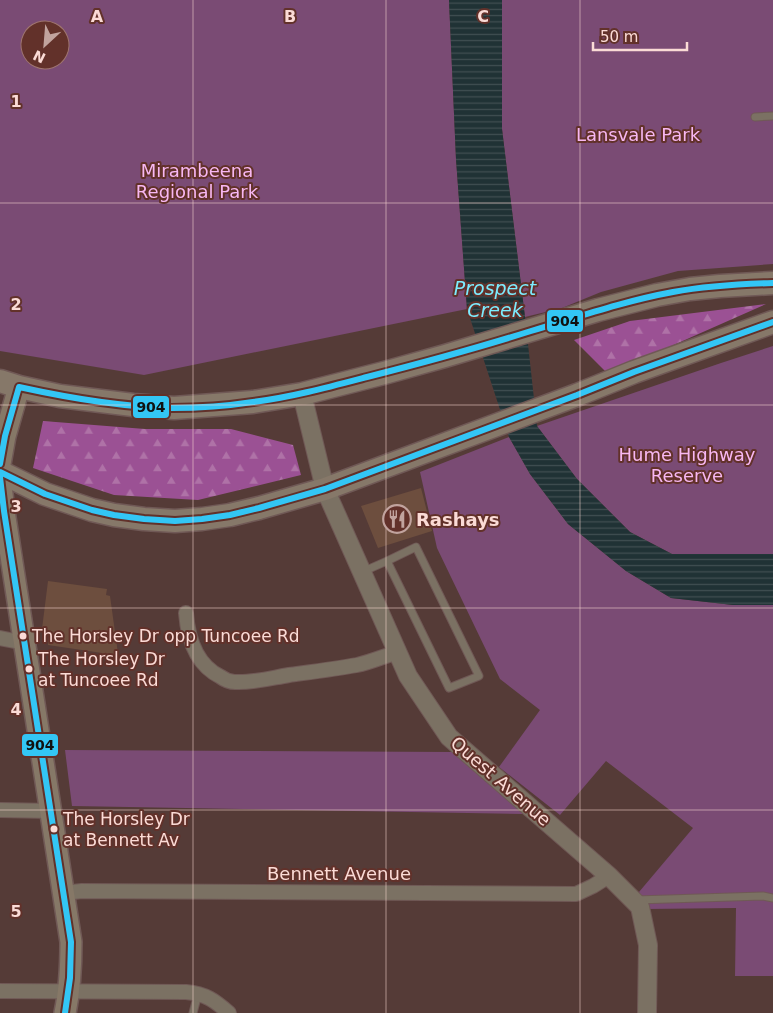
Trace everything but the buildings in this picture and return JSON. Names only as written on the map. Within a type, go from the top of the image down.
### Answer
[{"type":"highway","points":[[9,384],[60,396],[92,401],[174,408],[253,402],[302,394],[445,356],[649,297],[720,286],[773,283]]},
{"type":"highway","points":[[0,472],[45,494],[92,510],[114,515],[175,521],[230,515],[325,489],[475,434],[634,372],[773,322]]},
{"type":"main road","points":[[0,464],[5,436],[9,384]]},
{"type":"main road","points":[[0,476],[71,942],[71,970],[65,1013]]},
{"type":"street","name":"Quest Avenue","points":[[302,394],[325,489],[408,676],[449,737],[609,876],[640,907],[648,946],[647,1013]]},
{"type":"street","points":[[186,613],[189,634],[196,654],[212,672],[233,682],[258,680],[359,664],[398,652]]},
{"type":"street","points":[[0,638],[25,643]]},
{"type":"street","points":[[0,810],[51,811]]},
{"type":"street","name":"Bennett Avenue","points":[[63,893],[82,890],[576,894],[609,876]]},
{"type":"street","points":[[0,991],[186,992],[213,1000],[229,1013]]},
{"type":"lane","points":[[755,117],[773,116]]},
{"type":"lane","points":[[362,572],[416,548],[479,676],[449,688],[387,561]]},
{"type":"lane","points":[[633,900],[763,896],[773,898]]},
{"type":"lane","points":[[193,1013],[198,994]]},
{"type":"green space","name":"Mirambeena Regional Park","points":[[0,0],[449,0],[456,159],[467,309],[144,375],[0,351]]},
{"type":"green space","name":"Lansvale Park","points":[[502,0],[773,0],[773,264],[678,271],[601,292],[562,308],[525,317],[502,129]]},
{"type":"green space","points":[[766,304],[608,374],[574,340],[630,321]]},
{"type":"green space","name":"Hume Highway Reserve","points":[[773,346],[773,554],[672,554],[630,532],[577,479],[537,426],[721,363]]},
{"type":"green space","points":[[43,421],[145,429],[231,429],[293,445],[301,475],[198,500],[114,495],[33,468]]},
{"type":"green space","points":[[509,437],[530,474],[568,524],[626,571],[671,598],[733,605],[773,605],[773,976],[735,976],[736,908],[646,909],[639,892],[693,828],[606,761],[560,815],[499,767],[540,710],[500,679],[437,548],[420,472]]},
{"type":"green space","points":[[65,750],[452,752],[525,814],[72,806]]},
{"type":"water","name":"Prospect Creek","points":[[449,0],[502,0],[502,129],[537,426],[577,479],[630,532],[672,554],[773,554],[773,605],[733,605],[671,598],[626,571],[568,524],[530,474],[509,437],[467,309],[456,159]]},
{"type":"transit line","name":"904","points":[[0,464],[5,436],[19,387],[95,401],[172,408],[223,406],[268,400],[388,372],[637,300],[685,290],[773,283]]},
{"type":"transit line","name":"904","points":[[0,472],[45,494],[92,510],[114,515],[175,521],[230,515],[325,489],[634,372],[773,322]]},
{"type":"transit line","name":"904","points":[[0,477],[71,942],[70,978],[65,1013]]},
{"type":"place","name":"Rashays","points":[[397,519]]},
{"type":"place","name":"The Horsley Dr opp Tuncoee Rd","points":[[23,636]]},
{"type":"place","name":"The Horsley Dr at Tuncoee Rd","points":[[29,669]]},
{"type":"place","name":"The Horsley Dr at Bennett Av","points":[[54,829]]}]
